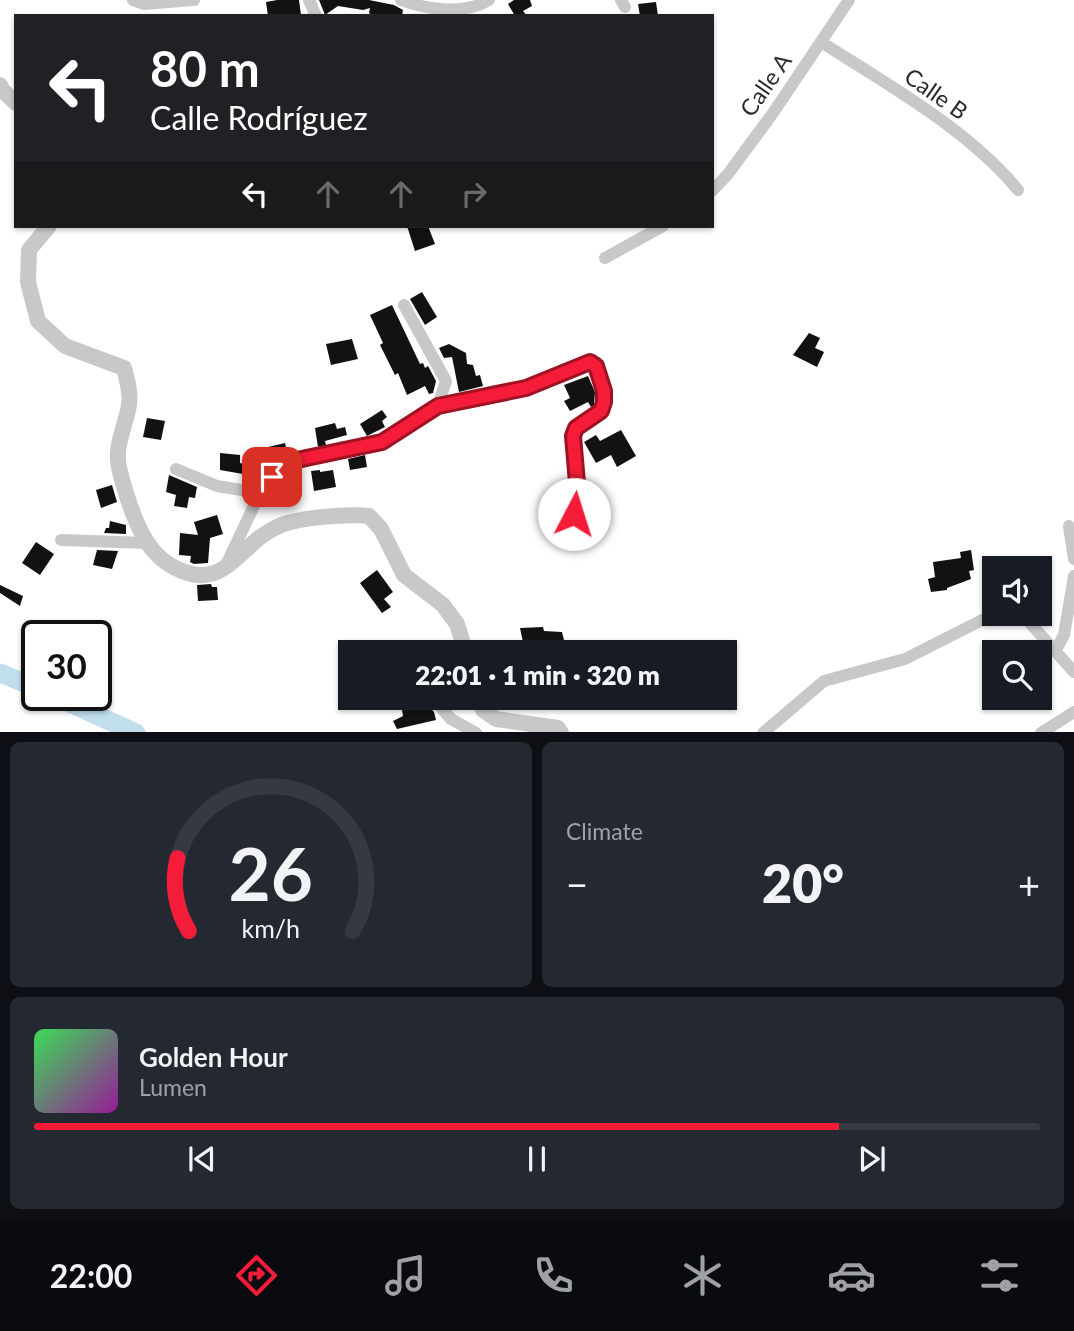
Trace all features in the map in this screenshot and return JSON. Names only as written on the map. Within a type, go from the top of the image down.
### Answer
[{"type":"street","points":[[133,0],[144,4],[194,0]]},
{"type":"street","points":[[401,0],[417,11],[463,9],[481,5],[489,0]]},
{"type":"street","name":"Calle A","points":[[714,189],[728,174],[849,0]]},
{"type":"street","name":"Calle B","points":[[821,42],[907,97],[974,147],[999,167],[1018,190]]},
{"type":"street","points":[[0,85],[14,101]]},
{"type":"street","points":[[47,228],[29,250],[28,282],[38,320],[65,346],[124,368],[130,403],[120,432],[117,453],[132,511],[147,543],[168,564],[191,574],[210,575],[224,568],[256,538],[281,525],[336,516],[369,516],[381,529],[404,575],[443,605],[457,624],[462,640]]},
{"type":"street","points":[[605,258],[659,228]]},
{"type":"street","points":[[404,305],[446,381],[438,406]]},
{"type":"street","points":[[224,568],[260,493],[272,477],[297,460],[382,442],[438,406],[526,388],[590,362],[596,366],[604,391],[604,402],[601,411],[576,428],[573,436],[577,483],[574,514]]},
{"type":"street","points":[[176,470],[217,486],[260,493]]},
{"type":"street","points":[[1069,527],[1074,559]]},
{"type":"street","points":[[61,540],[147,543]]},
{"type":"street","points":[[1056,650],[1064,635],[1074,576]]},
{"type":"street","points":[[764,732],[824,681],[905,659],[982,620]]},
{"type":"street","points":[[1033,626],[1074,672]]},
{"type":"street","points":[[443,710],[451,719],[474,732]]},
{"type":"street","points":[[483,710],[496,719],[558,728],[560,732]]},
{"type":"street","points":[[1043,732],[1074,712]]},
{"type":"building","points":[[299,0],[301,14],[268,14],[266,2]]},
{"type":"building","points":[[319,0],[369,0],[394,5],[403,10],[402,14],[370,14],[370,8],[363,10],[338,6],[325,14]]},
{"type":"building","points":[[514,0],[530,0],[532,6],[523,11],[525,14],[514,14],[508,4]]},
{"type":"building","points":[[656,2],[658,14],[640,14],[638,4]]},
{"type":"building","points":[[408,228],[429,228],[435,244],[415,251]]},
{"type":"building","points":[[422,292],[437,317],[425,325],[410,299]]},
{"type":"building","points":[[392,305],[420,364],[423,363],[425,368],[428,366],[436,381],[433,393],[429,394],[425,386],[407,395],[398,373],[395,375],[380,345],[383,343],[370,315]]},
{"type":"building","points":[[809,333],[820,338],[815,348],[824,352],[817,367],[793,355]]},
{"type":"building","points":[[352,339],[358,359],[331,365],[326,344]]},
{"type":"building","points":[[449,344],[466,353],[467,364],[473,365],[483,386],[459,392],[452,357],[444,358],[439,348]]},
{"type":"building","points":[[588,376],[595,392],[594,405],[591,407],[588,402],[570,411],[564,401],[570,398],[564,385]]},
{"type":"building","points":[[382,410],[387,417],[382,421],[385,427],[367,436],[360,424]]},
{"type":"building","points":[[147,418],[165,421],[161,440],[143,437]]},
{"type":"building","points":[[335,423],[337,429],[345,427],[347,435],[325,441],[326,445],[318,447],[315,428]]},
{"type":"building","points":[[621,430],[636,456],[617,467],[611,455],[596,463],[584,442],[596,435],[600,441]]},
{"type":"building","points":[[285,443],[288,456],[267,461],[264,448]]},
{"type":"building","points":[[220,453],[240,455],[240,463],[244,464],[243,474],[220,470]]},
{"type":"building","points":[[365,455],[367,467],[350,470],[348,459]]},
{"type":"building","points":[[333,470],[336,487],[314,491],[311,471]]},
{"type":"building","points":[[169,475],[197,487],[195,498],[189,497],[187,508],[174,506],[176,495],[166,492]]},
{"type":"building","points":[[112,485],[117,502],[101,508],[96,490]]},
{"type":"building","points":[[217,515],[223,534],[210,538],[208,563],[194,564],[190,562],[191,556],[179,555],[180,533],[198,535],[194,522]]},
{"type":"building","points":[[110,521],[126,525],[126,534],[104,533],[106,528],[109,528]]},
{"type":"building","points":[[36,542],[54,554],[40,575],[22,563]]},
{"type":"building","points":[[97,550],[118,551],[112,569],[93,565]]},
{"type":"building","points":[[971,550],[974,570],[969,571],[971,579],[947,590],[931,592],[928,579],[935,577],[933,562],[961,558],[960,552]]},
{"type":"building","points":[[377,570],[393,592],[384,599],[391,607],[382,613],[360,583]]},
{"type":"building","points":[[211,584],[212,587],[217,587],[218,600],[198,601],[197,585]]},
{"type":"building","points":[[0,585],[23,596],[20,606],[0,593]]},
{"type":"building","points":[[543,627],[544,631],[562,632],[564,640],[523,640],[520,628]]},
{"type":"building","points":[[402,710],[432,710],[436,720],[397,729],[393,721],[403,716]]},
{"type":"waterway","points":[[0,673],[21,682]]},
{"type":"waterway","points":[[87,711],[134,732]]},
{"type":"route","points":[[272,477],[297,460],[382,442],[438,406],[526,388],[590,362],[596,366],[604,391],[604,402],[601,411],[576,428],[573,436],[577,483],[574,514]]}]
